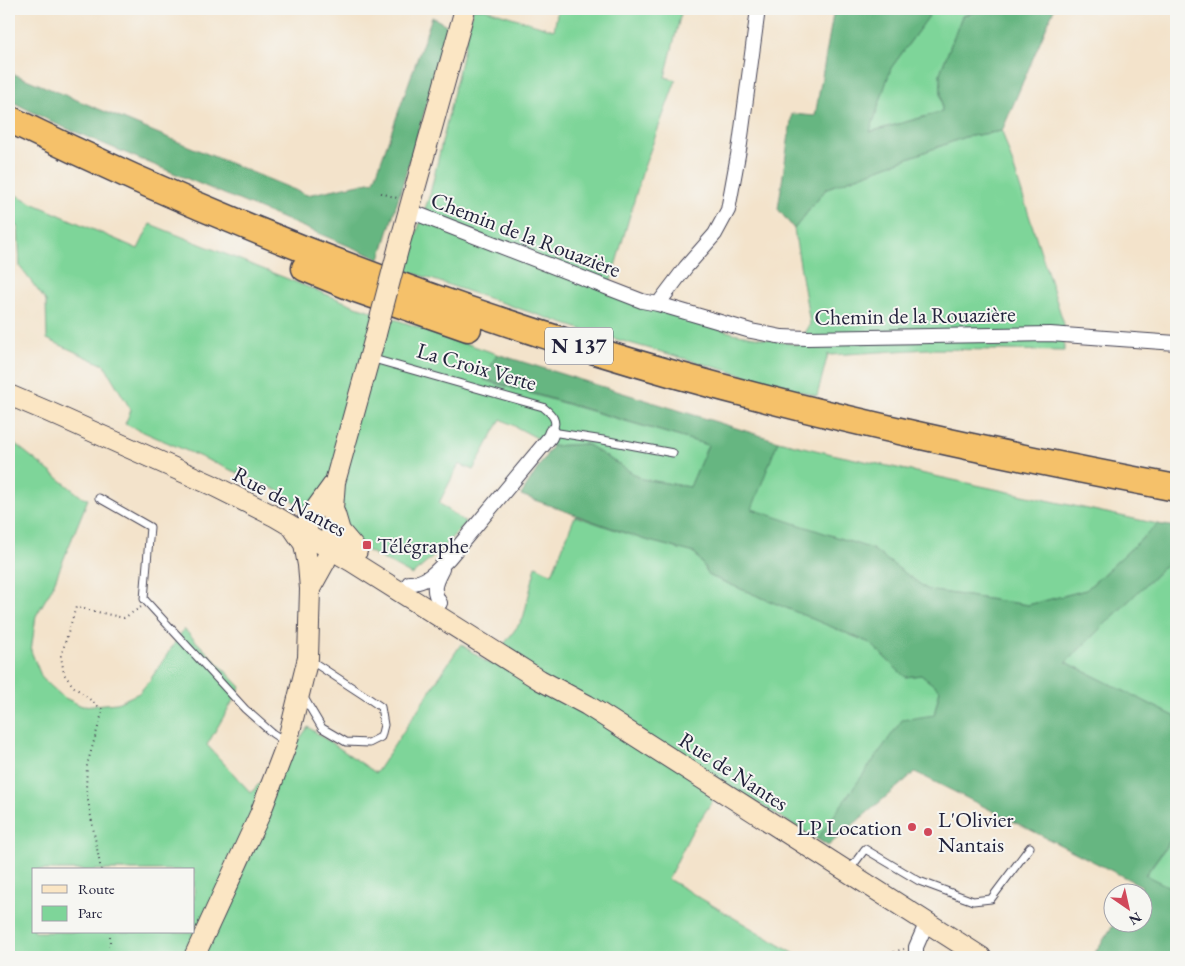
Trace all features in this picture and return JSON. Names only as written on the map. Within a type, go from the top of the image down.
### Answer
[{"type":"highway","name":"N 137","points":[[9,119],[124,173],[265,234],[419,292],[548,336],[678,375],[814,411],[993,452],[1176,488]]},
{"type":"highway","name":"N 137","points":[[9,139],[181,218],[356,289],[554,356],[690,396],[843,436],[999,470],[1176,505]]},
{"type":"main road","points":[[314,532],[335,482],[465,9]]},
{"type":"main road","name":"Rue de Nantes","points":[[9,395],[314,532]]},
{"type":"main road","points":[[50,412],[103,430],[232,482],[363,561],[424,590]]},
{"type":"main road","points":[[194,957],[260,814],[287,743],[308,658],[310,589],[314,568],[313,511],[328,501]]},
{"type":"main road","points":[[328,501],[340,531],[356,559]]},
{"type":"main road","points":[[314,532],[356,559]]},
{"type":"main road","points":[[314,568],[356,559]]},
{"type":"main road","name":"Rue de Nantes","points":[[356,559],[424,590]]},
{"type":"main road","name":"Rue de Nantes","points":[[356,559],[424,590],[545,673],[587,705],[981,957]]},
{"type":"street","points":[[658,304],[686,267],[715,234],[728,210],[740,144],[758,9]]},
{"type":"street","name":"Chemin de la Rouazière","points":[[408,212],[642,301],[751,331],[782,337],[1050,334],[1176,343]]},
{"type":"street","points":[[424,590],[552,432]]},
{"type":"street","points":[[916,952],[927,922]]},
{"type":"lane","name":"La Croix Verte","points":[[370,358],[542,407],[555,418],[555,428],[552,432]]},
{"type":"lane","points":[[552,432],[673,453]]},
{"type":"lane","points":[[99,498],[150,527],[144,599],[245,709],[272,733],[287,743]]},
{"type":"lane","points":[[300,690],[322,728],[346,742],[369,743],[381,737],[384,726],[381,708],[308,658]]},
{"type":"lane","points":[[848,872],[865,849],[919,881],[973,901],[992,898],[1030,847]]},
{"type":"path","points":[[101,868],[86,790],[87,765],[103,710],[73,686],[64,674],[61,656],[76,608],[124,618],[148,603]]},
{"type":"path","points":[[109,957],[110,934]]},
{"type":"path","points":[[886,957],[896,951],[916,952]]},
{"type":"green space","points":[[473,9],[485,9],[554,30],[558,9],[682,9],[665,77],[676,80],[643,170],[607,294],[733,333],[799,345],[810,324],[794,229],[827,188],[965,137],[1002,131],[1064,324],[1064,351],[928,349],[828,354],[817,396],[580,329],[404,270],[430,194]]},
{"type":"green space","points":[[834,9],[920,9],[929,16],[891,68],[870,132],[942,112],[940,73],[962,16],[984,9],[1054,9],[1002,131],[965,137],[827,188],[794,229],[778,209],[792,114],[815,116]]},
{"type":"green space","points":[[920,9],[984,9],[962,16],[940,73],[942,112],[869,132],[891,68],[929,16]]},
{"type":"green space","points":[[432,17],[450,27],[380,259],[56,124],[9,100],[9,72],[307,195],[374,181]]},
{"type":"green space","points":[[9,191],[32,203],[138,249],[150,224],[353,305],[497,354],[484,380],[708,445],[690,487],[642,479],[586,444],[552,446],[501,419],[473,470],[459,464],[439,503],[466,523],[432,558],[412,575],[355,544],[279,491],[125,424],[131,410],[104,365],[47,339],[46,301],[20,267],[18,226],[9,223]]},
{"type":"green space","points":[[497,354],[778,441],[752,509],[872,549],[928,590],[1028,605],[1086,590],[1158,524],[1176,527],[1176,555],[1066,662],[1176,717],[1176,833],[1145,875],[1176,890],[1176,957],[1092,957],[1107,934],[1152,934],[1152,884],[1138,884],[915,772],[828,846],[817,839],[902,720],[934,715],[940,690],[921,675],[905,677],[870,643],[710,576],[695,553],[642,539],[521,495],[552,446],[586,444],[642,479],[690,487],[708,445],[484,379]]},
{"type":"green space","points":[[9,439],[83,498],[88,499],[52,588],[36,616],[31,651],[42,678],[63,697],[82,706],[117,703],[139,693],[150,680],[184,629],[241,687],[207,745],[251,793],[298,741],[308,727],[376,773],[461,644],[489,664],[523,619],[536,566],[552,574],[575,516],[642,539],[695,553],[710,576],[870,643],[905,677],[921,675],[940,690],[934,715],[817,839],[724,783],[690,835],[668,879],[800,957],[9,957]]},
{"type":"green space","points":[[778,441],[1158,524],[1086,590],[1028,605],[928,590],[872,549],[751,509]]},
{"type":"green space","points":[[1176,555],[1176,717],[1066,662]]},
{"type":"green space","points":[[1176,833],[1176,890],[1145,876]]},
{"type":"place","name":"Télégraphe","points":[[367,545]]},
{"type":"place","name":"LP Location","points":[[912,827]]},
{"type":"place","name":"L'Olivier Nantais","points":[[928,832]]}]
